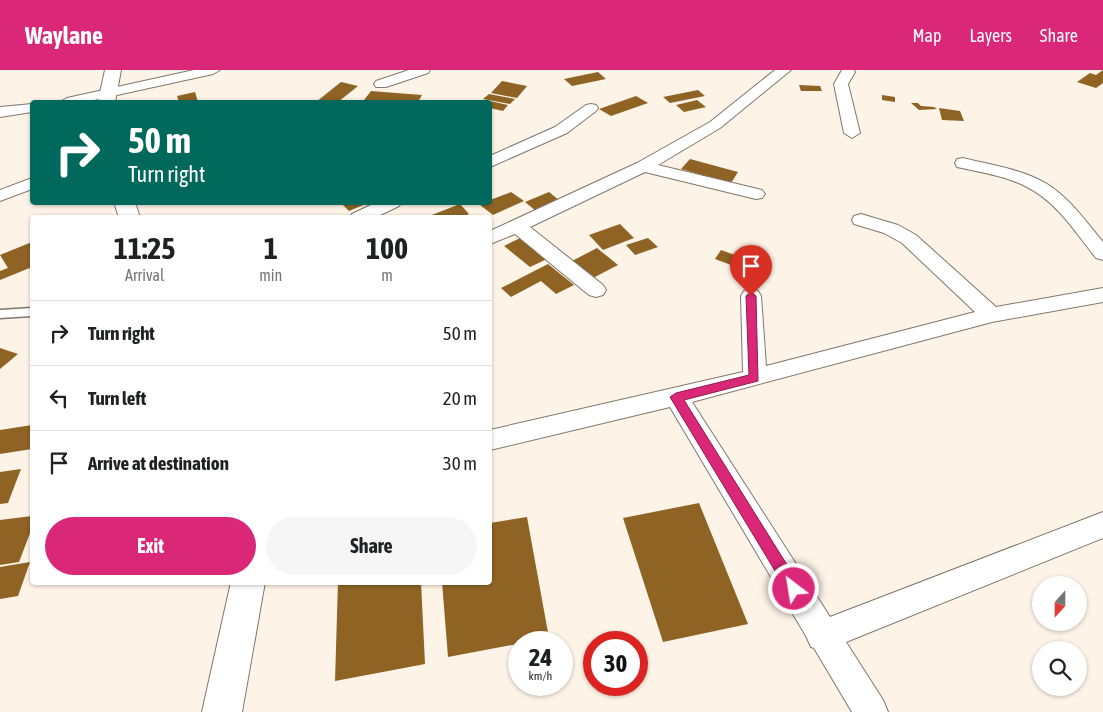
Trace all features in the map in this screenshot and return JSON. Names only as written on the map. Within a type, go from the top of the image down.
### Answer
[{"type":"main road","points":[[108,97],[114,70]]},
{"type":"main road","points":[[222,712],[247,585]]},
{"type":"street","points":[[83,100],[108,97],[213,70]]},
{"type":"street","points":[[381,84],[422,70]]},
{"type":"street","points":[[492,237],[643,167],[715,126],[784,70]]},
{"type":"street","points":[[848,72],[841,84],[852,133]]},
{"type":"street","points":[[0,112],[30,108]]},
{"type":"street","points":[[492,161],[561,130],[591,108]]},
{"type":"street","points":[[963,163],[1013,175],[1034,184],[1054,199],[1103,254]]},
{"type":"street","points":[[643,167],[756,194]]},
{"type":"street","points":[[0,196],[30,184]]},
{"type":"street","points":[[365,215],[389,205]]},
{"type":"street","points":[[392,205],[401,215]]},
{"type":"street","points":[[861,220],[891,228],[909,238],[992,315]]},
{"type":"street","points":[[517,226],[596,290]]},
{"type":"street","points":[[492,440],[754,378],[992,315],[1103,295]]},
{"type":"street","points":[[751,296],[754,378]]},
{"type":"street","points":[[676,397],[822,636],[871,712]]},
{"type":"street","points":[[822,636],[1103,525]]},
{"type":"lane","points":[[0,314],[30,312]]},
{"type":"building","points":[[1103,70],[1103,83],[1096,88],[1077,82],[1090,73],[1096,75]]},
{"type":"building","points":[[598,72],[606,79],[572,86],[564,79]]},
{"type":"building","points":[[502,81],[527,86],[517,98],[491,93]]},
{"type":"building","points":[[341,82],[358,86],[340,100],[318,100]]},
{"type":"building","points":[[799,85],[820,86],[822,91],[801,91]]},
{"type":"building","points":[[698,90],[705,96],[670,103],[663,97]]},
{"type":"building","points":[[371,91],[422,95],[419,100],[364,100]]},
{"type":"building","points":[[195,92],[197,100],[178,100],[177,96]]},
{"type":"building","points":[[489,94],[515,99],[510,104],[483,99]]},
{"type":"building","points":[[882,95],[895,97],[895,102],[882,100]]},
{"type":"building","points":[[636,96],[648,103],[611,116],[599,109]]},
{"type":"building","points":[[697,100],[706,107],[684,112],[676,105]]},
{"type":"building","points":[[492,101],[508,105],[503,111],[492,108]]},
{"type":"building","points":[[911,103],[918,103],[921,106],[937,109],[919,110]]},
{"type":"building","points":[[939,108],[960,111],[964,121],[942,120]]},
{"type":"building","points":[[690,159],[738,172],[731,183],[681,169]]},
{"type":"building","points":[[511,192],[524,201],[493,215],[480,205],[492,205],[492,199]]},
{"type":"building","points":[[549,192],[560,201],[536,211],[525,202]]},
{"type":"building","points":[[343,205],[363,205],[349,211]]},
{"type":"building","points":[[457,205],[461,205],[469,214],[467,215],[432,215]]},
{"type":"building","points":[[620,224],[634,238],[603,250],[589,235]]},
{"type":"building","points":[[520,238],[547,259],[530,267],[504,246]]},
{"type":"building","points":[[648,238],[658,247],[635,255],[626,245]]},
{"type":"building","points":[[30,243],[30,268],[0,280],[0,271],[8,268],[0,255]]},
{"type":"building","points":[[597,248],[618,265],[593,278],[572,261]]},
{"type":"building","points":[[721,250],[765,266],[758,275],[715,259]]},
{"type":"building","points":[[548,264],[574,285],[556,294],[541,281],[511,297],[501,288]]},
{"type":"building","points":[[0,348],[18,354],[0,369]]},
{"type":"building","points":[[30,425],[30,449],[0,454],[0,430]]},
{"type":"building","points":[[21,469],[8,503],[0,504],[0,472]]},
{"type":"building","points":[[699,503],[748,624],[663,642],[623,518]]},
{"type":"building","points":[[30,516],[30,533],[19,562],[0,565],[0,520]]},
{"type":"building","points":[[527,517],[548,631],[508,631],[508,646],[448,657],[442,585],[492,585],[492,523]]},
{"type":"building","points":[[30,562],[18,596],[0,599],[0,567]]},
{"type":"building","points":[[338,585],[421,585],[425,664],[335,681]]},
{"type":"route","points":[[751,296],[754,378],[676,397],[794,589]]}]
